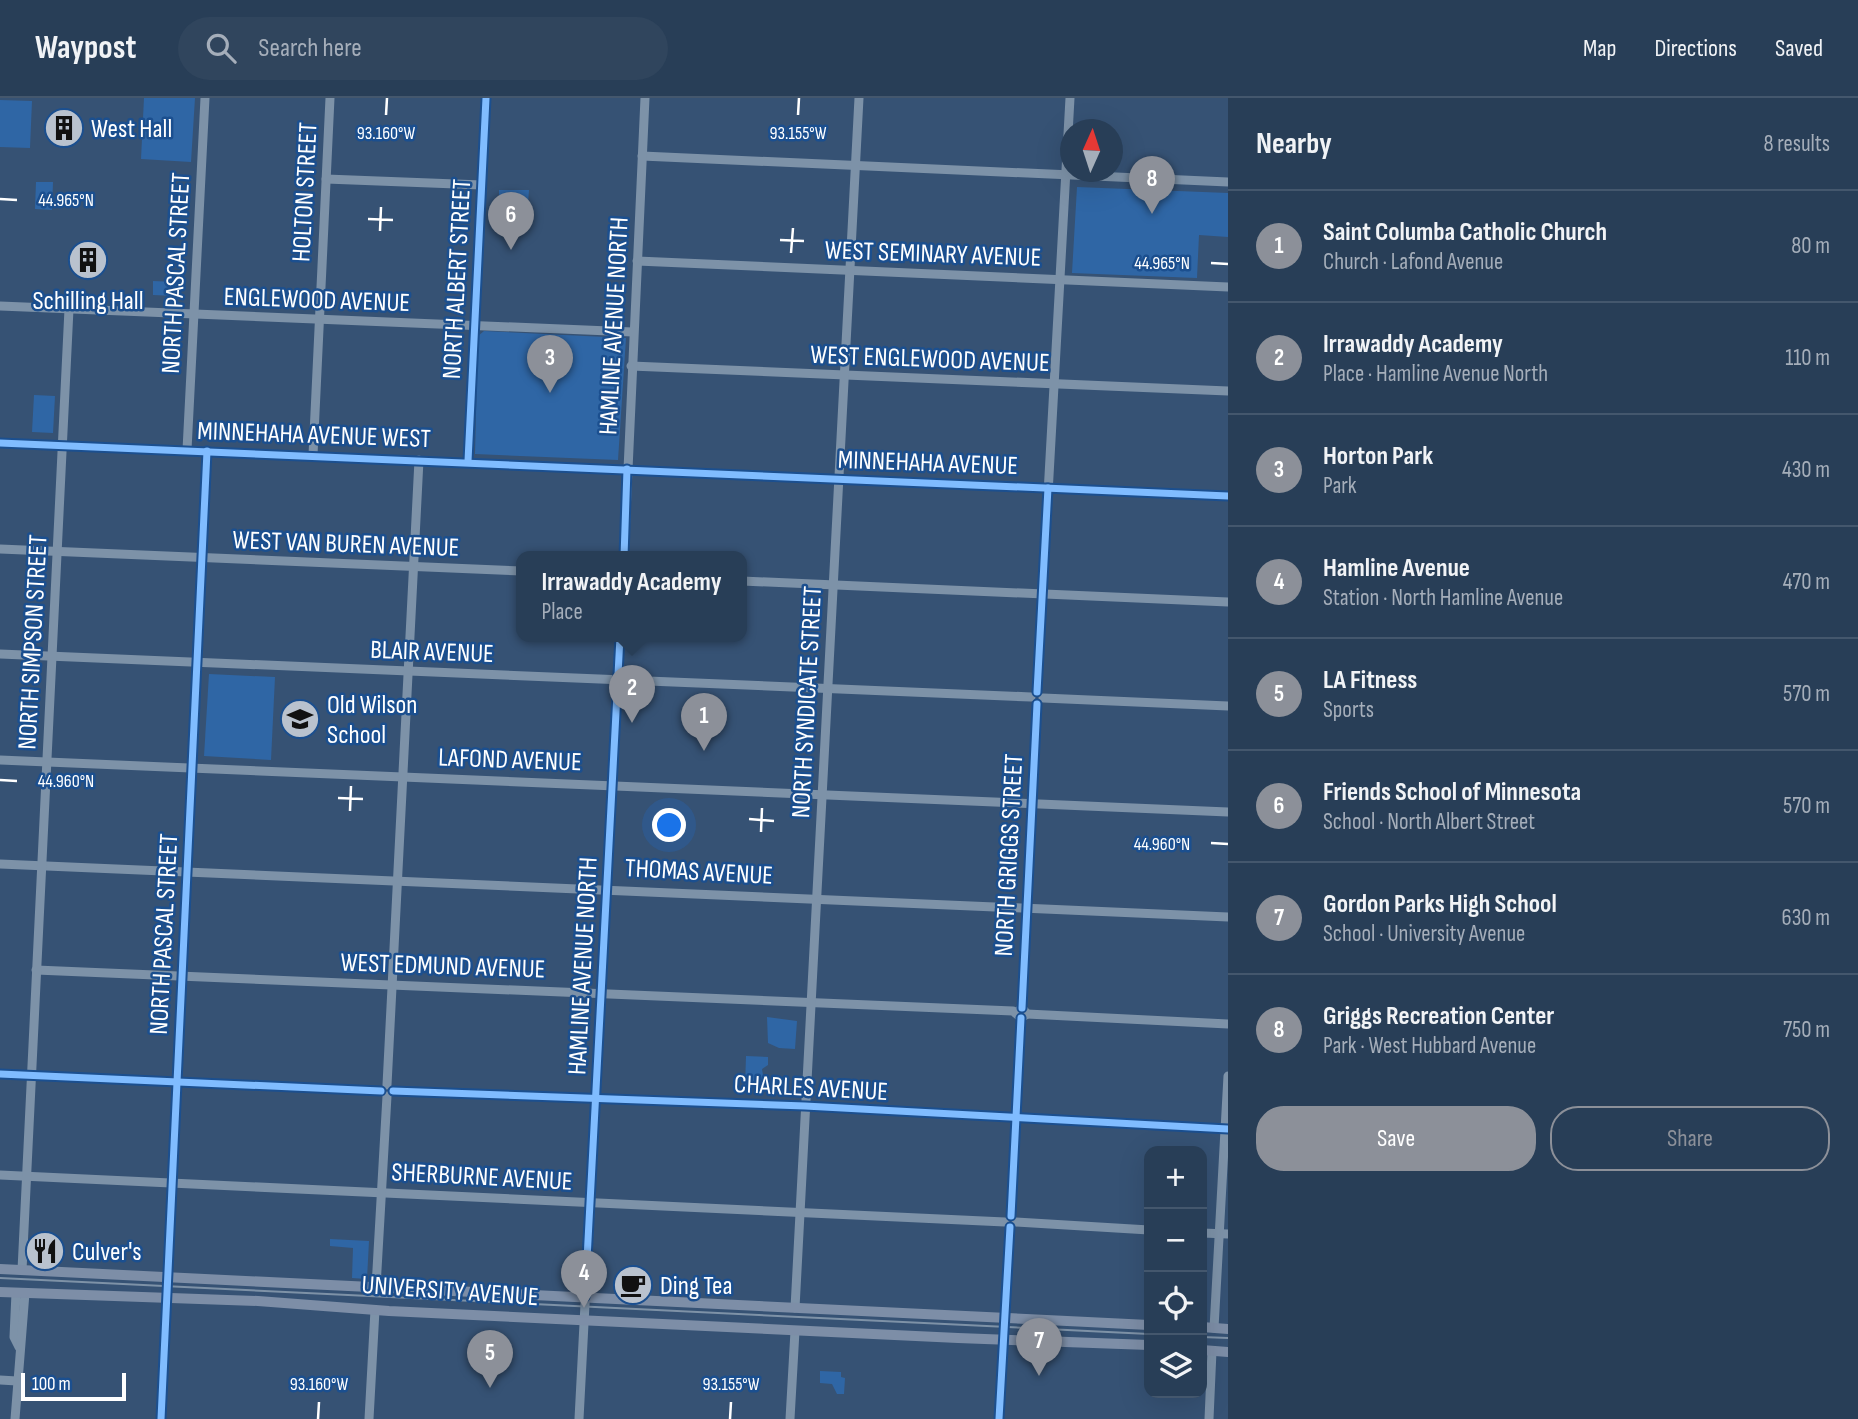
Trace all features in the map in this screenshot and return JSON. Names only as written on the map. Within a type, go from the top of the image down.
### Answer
[{"type":"main road","name":"UNIVERSITY AVENUE","points":[[0,1269],[1144,1325]]},
{"type":"main road","name":"UNIVERSITY AVENUE","points":[[0,1292],[168,1300],[258,1301],[583,1321],[1144,1345]]},
{"type":"main road","points":[[1207,1328],[1228,1329]]},
{"type":"main road","points":[[1207,1350],[1228,1352]]},
{"type":"street","name":"NORTH PASCAL STREET","points":[[187,450],[205,98]]},
{"type":"street","name":"HOLTON STREET","points":[[313,455],[330,98]]},
{"type":"street","name":"NORTH ALBERT STREET","points":[[468,461],[486,98]]},
{"type":"street","name":"HAMLINE AVENUE NORTH","points":[[624,551],[645,98]]},
{"type":"street","name":"NORTH SYNDICATE STREET","points":[[795,1308],[859,98]]},
{"type":"street","name":"NORTH GRIGGS STREET","points":[[1069,119],[1070,98]]},
{"type":"street","points":[[642,156],[1060,175]]},
{"type":"street","points":[[1123,177],[1228,182]]},
{"type":"street","points":[[326,179],[482,185]]},
{"type":"street","name":"NORTH GRIGGS STREET","points":[[999,1419],[1066,182]]},
{"type":"street","name":"WEST SEMINARY AVENUE","points":[[637,261],[1228,287]]},
{"type":"street","name":"ENGLEWOOD AVENUE","points":[[0,306],[633,332]]},
{"type":"street","name":"NORTH SIMPSON STREET","points":[[22,1270],[69,309]]},
{"type":"street","name":"WEST ENGLEWOOD AVENUE","points":[[631,366],[1228,391]]},
{"type":"street","name":"MINNEHAHA AVENUE WEST","points":[[0,443],[627,469]]},
{"type":"street","name":"NORTH PASCAL STREET","points":[[161,1419],[207,451]]},
{"type":"street","points":[[376,1287],[419,460]]},
{"type":"street","name":"MINNEHAHA AVENUE","points":[[627,469],[1228,496]]},
{"type":"street","name":"WEST VAN BUREN AVENUE","points":[[0,549],[516,571]]},
{"type":"street","points":[[747,581],[1228,602]]},
{"type":"street","name":"HAMLINE AVENUE NORTH","points":[[583,1321],[620,642]]},
{"type":"street","name":"BLAIR AVENUE","points":[[0,654],[1228,706]]},
{"type":"street","name":"LAFOND AVENUE","points":[[0,760],[1228,812]]},
{"type":"street","name":"THOMAS AVENUE","points":[[0,864],[607,888],[1228,917]]},
{"type":"street","name":"WEST EDMUND AVENUE","points":[[36,970],[811,1002],[1228,1024]]},
{"type":"street","name":"CHARLES AVENUE","points":[[0,1074],[597,1100],[805,1106],[1227,1129]]},
{"type":"street","points":[[1214,1328],[1224,1234],[1228,1076]]},
{"type":"street","name":"SHERBURNE AVENUE","points":[[0,1175],[800,1211],[1144,1230]]},
{"type":"street","points":[[15,1419],[19,1347],[14,1337],[21,1293]]},
{"type":"street","points":[[369,1419],[375,1310]]},
{"type":"street","points":[[579,1419],[583,1321]]},
{"type":"street","points":[[790,1419],[794,1331]]},
{"type":"street","points":[[1207,1350],[1209,1419]]},
{"type":"street","points":[[0,1380],[17,1381]]},
{"type":"shaded area","points":[[144,98],[195,98],[191,162],[141,159]]},
{"type":"shaded area","points":[[0,100],[32,101],[30,148],[0,147]]},
{"type":"shaded area","points":[[36,182],[53,182],[52,210],[35,209]]},
{"type":"shaded area","points":[[1077,187],[1228,193],[1228,237],[1199,235],[1197,278],[1072,273]]},
{"type":"shaded area","points":[[499,190],[529,190],[528,204],[499,203]]},
{"type":"shaded area","points":[[153,281],[176,282],[176,296],[153,295]]},
{"type":"shaded area","points":[[484,331],[626,338],[618,460],[475,454],[478,336]]},
{"type":"shaded area","points":[[34,395],[55,396],[53,433],[32,432]]},
{"type":"shaded area","points":[[209,674],[275,677],[271,760],[204,756]]},
{"type":"shaded area","points":[[767,1017],[797,1021],[795,1049],[779,1048],[768,1043]]},
{"type":"shaded area","points":[[746,1056],[768,1057],[768,1065],[762,1069],[765,1087],[745,1087]]},
{"type":"shaded area","points":[[330,1239],[369,1241],[367,1279],[352,1278],[353,1248],[330,1246]]},
{"type":"shaded area","points":[[820,1371],[841,1372],[841,1377],[845,1378],[844,1394],[837,1394],[832,1384],[820,1383]]},
{"type":"tram line","points":[[0,1278],[1144,1334]]},
{"type":"tram line","points":[[1207,1337],[1228,1338]]},
{"type":"cycle path","points":[[468,461],[486,98]]},
{"type":"cycle path","points":[[0,443],[1228,496]]},
{"type":"cycle path","points":[[161,1419],[207,451]]},
{"type":"cycle path","points":[[624,551],[627,469]]},
{"type":"cycle path","points":[[1037,692],[1048,488]]},
{"type":"cycle path","points":[[585,1297],[620,642]]},
{"type":"cycle path","points":[[1022,1008],[1037,704]]},
{"type":"cycle path","points":[[1011,1216],[1021,1018]]},
{"type":"cycle path","points":[[0,1074],[381,1091]]},
{"type":"cycle path","points":[[393,1091],[805,1106],[1228,1129]]},
{"type":"cycle path","points":[[999,1419],[1010,1227]]},
{"type":"place","name":"West Hall","points":[[64,128]]},
{"type":"place","name":"Griggs Recreation Center","points":[[1152,214]]},
{"type":"place","name":"Friends School of Minnesota","points":[[511,250]]},
{"type":"place","name":"Schilling Hall","points":[[88,260]]},
{"type":"place","name":"Horton Park","points":[[550,393]]},
{"type":"place","name":"Old Wilson School","points":[[300,719]]},
{"type":"place","name":"Irrawaddy Academy","points":[[632,723]]},
{"type":"place","name":"Saint Columba Catholic Church","points":[[704,751]]},
{"type":"place","name":"Culver's","points":[[45,1251]]},
{"type":"place","name":"Ding Tea","points":[[633,1285]]},
{"type":"place","name":"Hamline Avenue","points":[[584,1308]]},
{"type":"place","name":"Gordon Parks High School","points":[[1039,1376]]},
{"type":"place","name":"LA Fitness","points":[[490,1388]]}]
